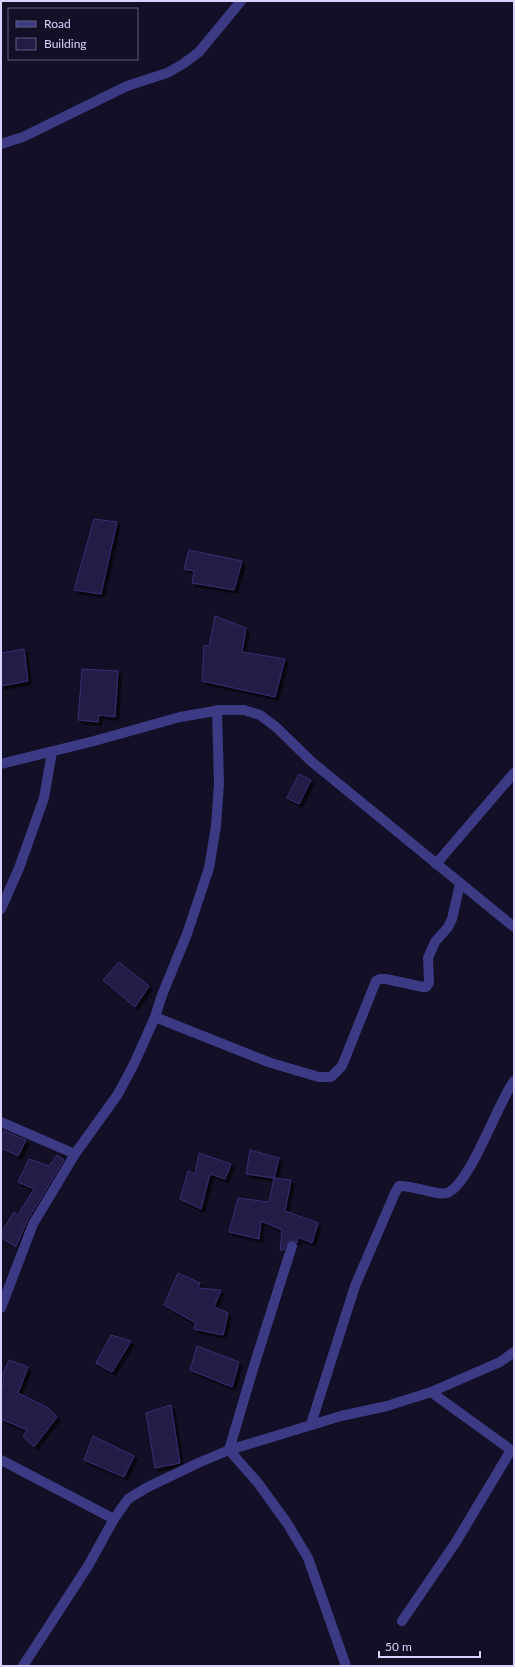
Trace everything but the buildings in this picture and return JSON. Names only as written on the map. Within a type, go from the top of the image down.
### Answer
[{"type":"street","points":[[1,144],[36,131],[127,86],[167,73],[183,64],[199,52],[241,1]]},
{"type":"street","points":[[1,1308],[33,1224],[75,1154],[118,1094],[134,1064],[155,1017],[162,995],[187,934],[209,868],[216,826],[219,784],[217,710]]},
{"type":"street","points":[[1,764],[52,752],[180,717],[217,710],[244,710],[260,715],[276,727],[312,762],[514,927]]},
{"type":"street","points":[[1,909],[19,868],[44,798],[52,752]]},
{"type":"street","points":[[436,864],[514,773]]},
{"type":"street","points":[[155,1017],[270,1063],[319,1077],[331,1077],[342,1066],[376,981],[386,979],[423,988],[429,983],[428,958],[435,942],[448,927],[452,919],[460,884]]},
{"type":"street","points":[[311,1424],[355,1286],[399,1186],[408,1185],[440,1194],[448,1192],[457,1186],[474,1160],[514,1081]]},
{"type":"street","points":[[1,1122],[75,1154]]},
{"type":"street","points":[[230,1450],[292,1246]]},
{"type":"street","points":[[23,1666],[88,1566],[114,1519],[128,1499],[134,1495],[198,1463],[230,1450],[311,1424],[387,1406],[431,1392],[500,1362],[514,1352]]},
{"type":"street","points":[[402,1621],[456,1542],[511,1450],[431,1392]]},
{"type":"street","points":[[230,1450],[258,1483],[287,1523],[308,1558],[346,1666]]},
{"type":"street","points":[[1,1460],[114,1519]]}]
